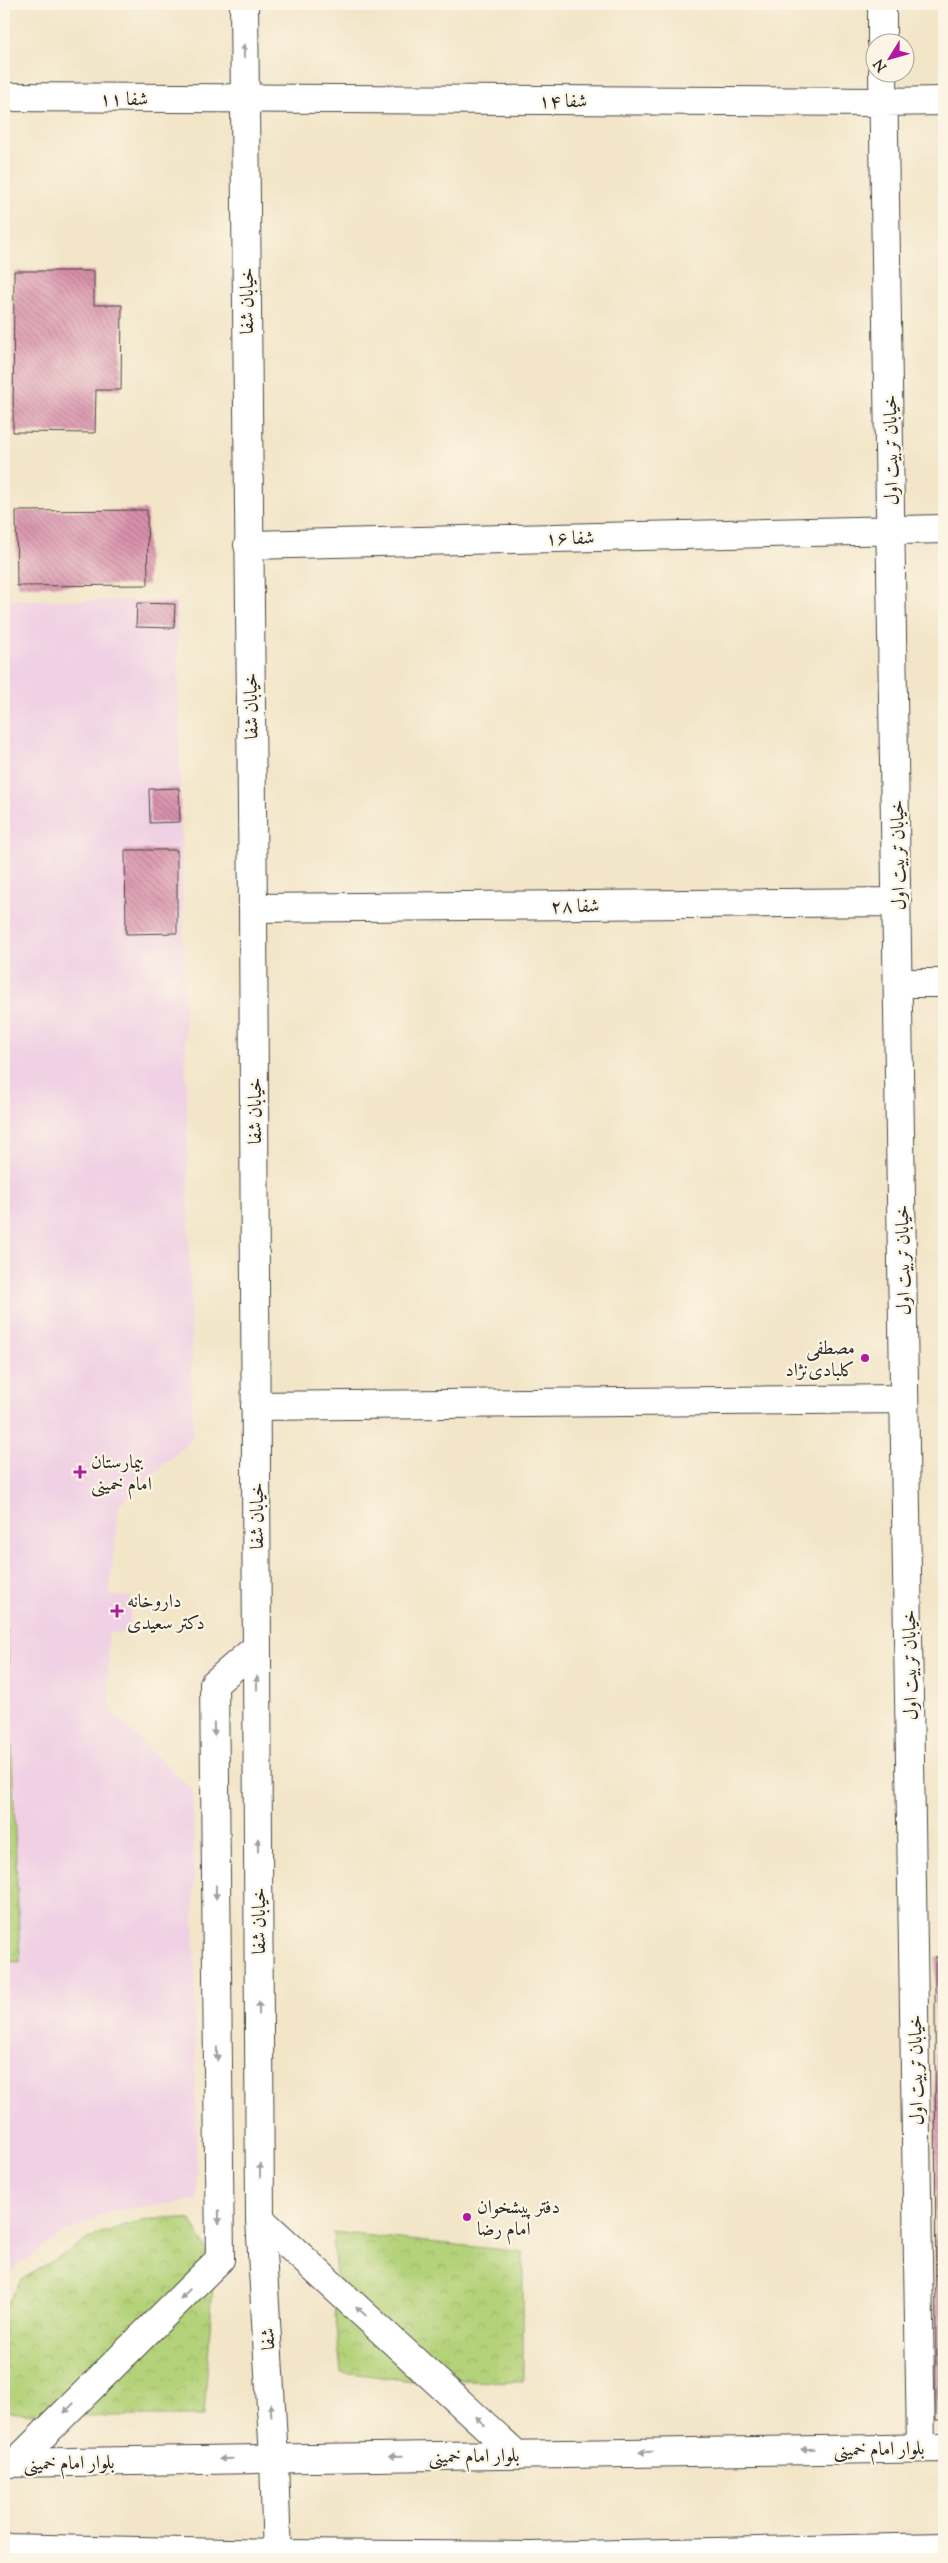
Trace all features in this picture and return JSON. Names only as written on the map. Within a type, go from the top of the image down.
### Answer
[{"type":"street","name":"خیابان شفا","points":[[244,4],[248,545],[254,908],[260,2219]]},
{"type":"street","points":[[882,4],[882,32]]},
{"type":"street","name":"خیابان تربیت اول","points":[[882,82],[899,983],[904,1399],[933,2448]]},
{"type":"street","name":"شفا ۱۱","points":[[4,97],[244,98]]},
{"type":"street","name":"شفا ۱۴","points":[[244,98],[944,101]]},
{"type":"street","name":"شفا ۱۶","points":[[248,545],[944,529]]},
{"type":"street","name":"شفا ۲۸","points":[[254,908],[897,902]]},
{"type":"street","points":[[899,983],[944,983]]},
{"type":"street","points":[[255,1406],[904,1399]]},
{"type":"street","points":[[9,2463],[220,2259],[214,1684],[256,1648]]},
{"type":"street","points":[[260,2219],[516,2454]]},
{"type":"street","name":"شفا","points":[[260,2219],[274,2458],[277,2557]]},
{"type":"street","name":"بلوار امام خمینی","points":[[9,2463],[933,2448]]},
{"type":"street","points":[[4,2548],[277,2557],[530,2558],[939,2551]]},
{"type":"street","points":[[4,2553],[12,2559]]},
{"type":"shaded area","name":"بیمارستان امام خمینی","points":[[4,600],[177,601],[193,1438],[119,1505],[109,1595],[131,1597],[130,1633],[108,1633],[109,1710],[193,1791],[197,2200],[112,2211],[62,2234],[16,2267],[4,2281]]},
{"type":"green space","points":[[4,1630],[7,1630],[20,1962],[4,1961]]},
{"type":"green space","points":[[164,2217],[191,2220],[212,2261],[62,2416],[4,2412],[4,2310],[21,2280],[95,2235],[131,2223]]},
{"type":"green space","points":[[333,2232],[523,2252],[523,2382],[465,2381],[441,2378],[336,2279]]},
{"type":"green space","points":[[214,2271],[204,2416],[72,2416]]},
{"type":"green space","points":[[333,2296],[430,2383],[341,2372]]},
{"type":"building","points":[[14,271],[94,271],[94,305],[122,305],[121,390],[96,390],[95,433],[13,432]]},
{"type":"building","points":[[147,510],[148,585],[17,586],[16,511]]},
{"type":"building","points":[[137,603],[175,604],[174,628],[136,627]]},
{"type":"building","points":[[179,788],[180,822],[150,823],[149,789]]},
{"type":"building","points":[[125,850],[177,850],[177,933],[126,934]]},
{"type":"building","points":[[935,1957],[944,1957],[944,2420],[936,2420]]},
{"type":"place","name":"مصطفی کلبادی‌نژاد","points":[[865,1358]]},
{"type":"place","name":"بیمارستان امام خمینی","points":[[80,1472]]},
{"type":"place","name":"داروخانه دکتر سعیدی","points":[[117,1611]]},
{"type":"place","name":"دفتر پیشخوان امام رضا","points":[[467,2217]]}]
